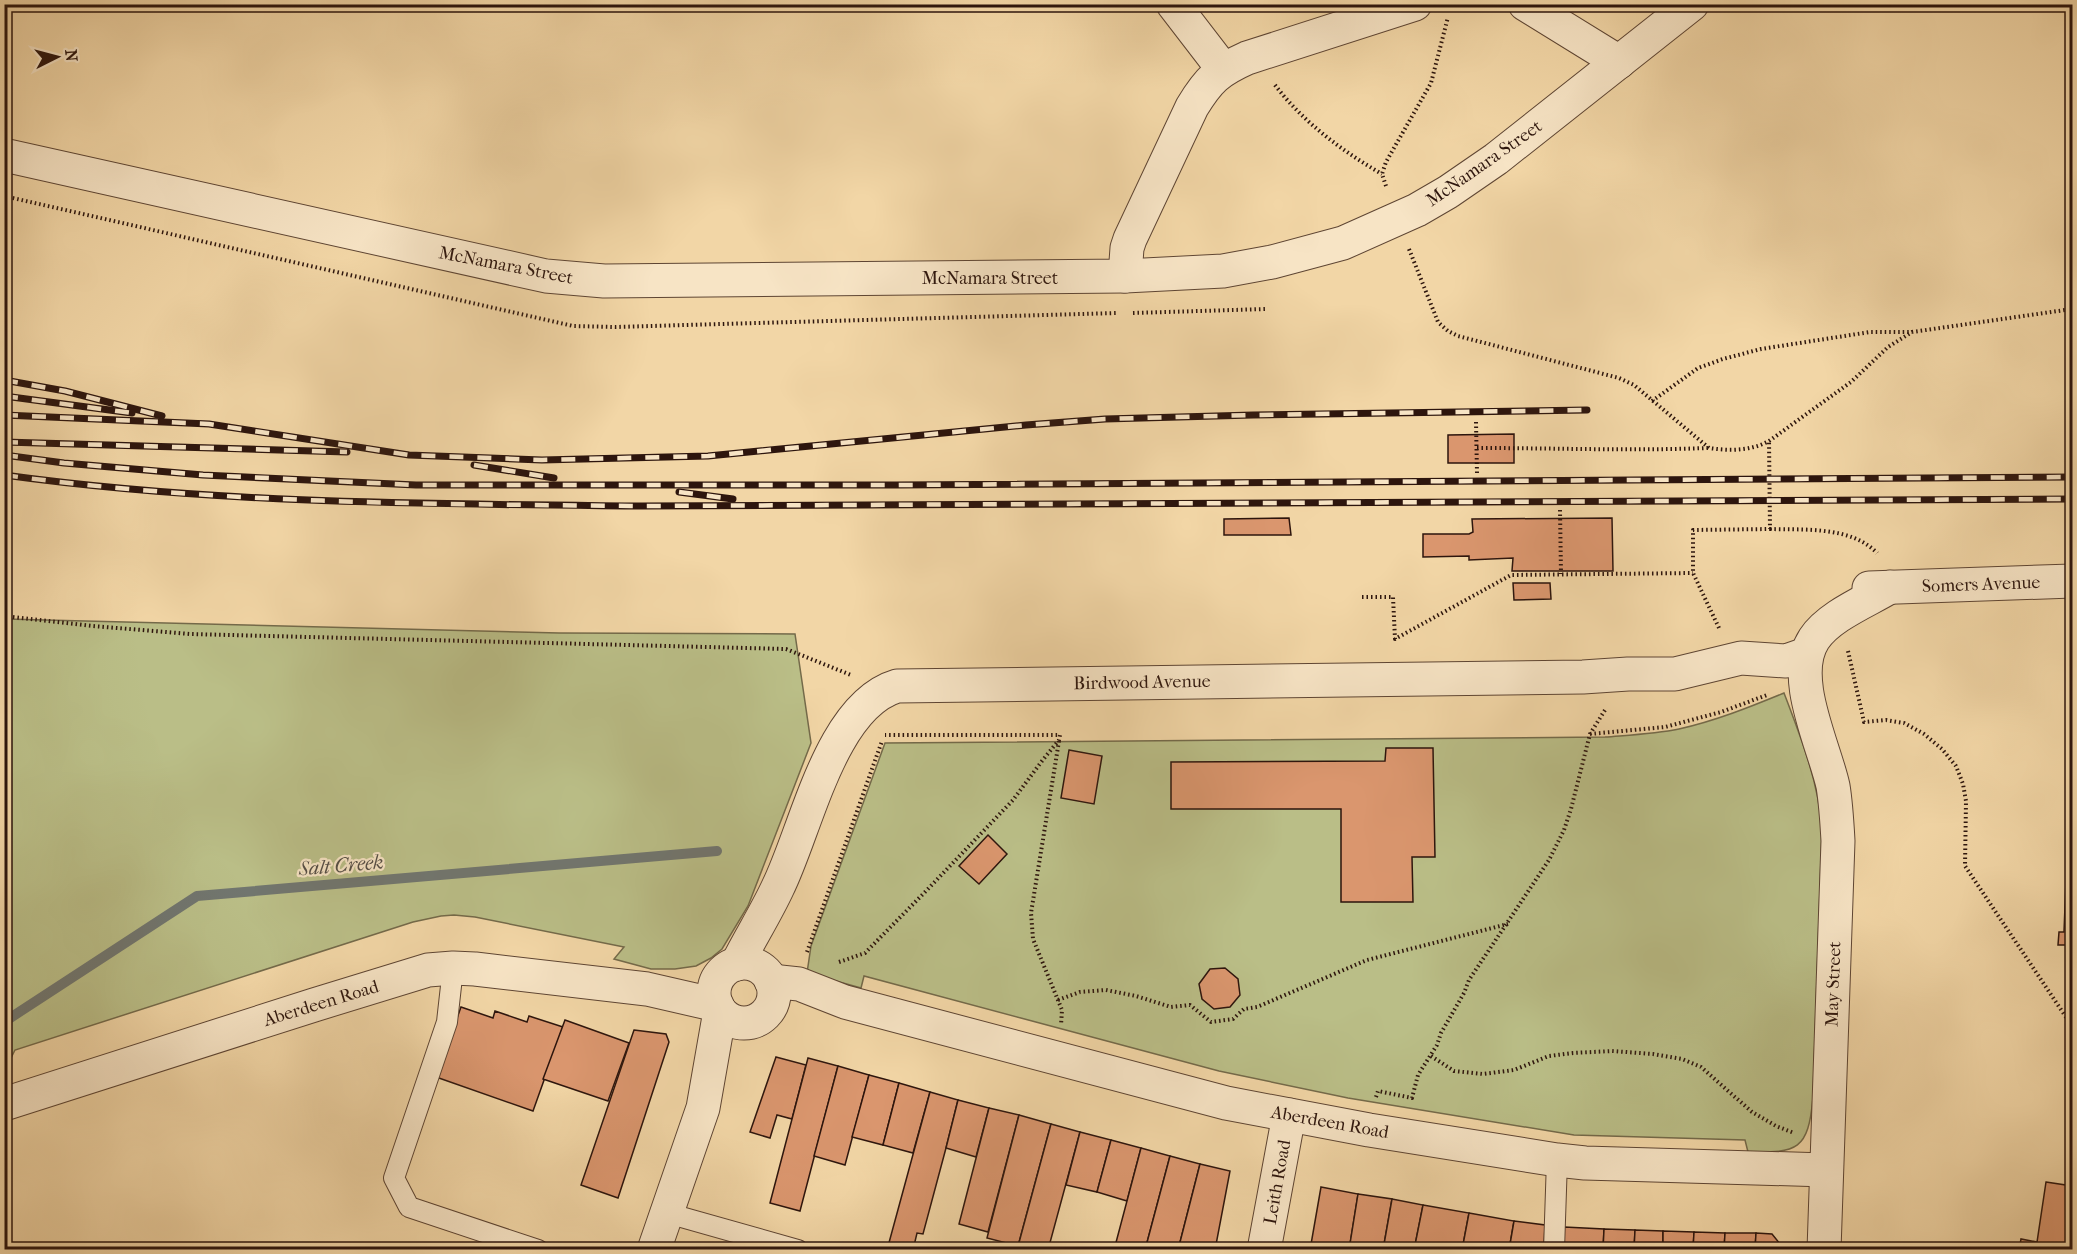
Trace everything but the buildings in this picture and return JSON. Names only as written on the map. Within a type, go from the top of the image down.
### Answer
[{"type":"street","points":[[1173,4],[1223,69]]},
{"type":"street","points":[[1125,276],[1130,239],[1192,107],[1209,83],[1223,69],[1247,58],[1415,4]]},
{"type":"street","points":[[1525,4],[1619,62]]},
{"type":"street","name":"McNamara Street","points":[[4,155],[546,276],[571,279],[604,281],[1125,276],[1224,272],[1343,243],[1417,210],[1496,159],[1692,4]]},
{"type":"street","name":"Somers Avenue","points":[[1796,666],[1814,638],[1825,626],[1890,587],[2073,581]]},
{"type":"street","name":"Birdwood Avenue","points":[[1628,674],[1723,640],[1745,638],[1763,640],[1796,666]]},
{"type":"street","name":"Birdwood Avenue","points":[[885,689],[920,685],[1675,674],[1741,658],[1796,666]]},
{"type":"street","name":"May Street","points":[[1796,666],[1833,785],[1838,841],[1824,1250]]},
{"type":"street","points":[[760,974],[779,886],[821,776],[843,733],[868,702],[885,689]]},
{"type":"street","name":"Aberdeen Road","points":[[4,1104],[428,970],[453,968],[646,989],[719,1008],[736,1022],[845,1002]]},
{"type":"street","points":[[654,1250],[703,1108],[719,1008],[715,985],[720,976],[760,974],[774,989],[774,998],[703,1108]]},
{"type":"street","name":"Aberdeen Road","points":[[646,989],[760,974],[845,1002],[1206,1098],[1369,1130],[1557,1160],[1618,1165],[1826,1170]]},
{"type":"street","name":"Leith Road","points":[[1264,1250],[1289,1115]]},
{"type":"lane","points":[[453,968],[447,1022],[394,1178],[409,1207],[538,1250]]},
{"type":"lane","points":[[1554,1250],[1557,1160]]},
{"type":"lane","points":[[667,1213],[798,1250]]},
{"type":"path","points":[[1382,174],[1431,82],[1449,11]]},
{"type":"path","points":[[1273,82],[1302,116],[1359,160],[1382,174],[1387,187]]},
{"type":"path","points":[[1413,261],[1438,322],[1448,331],[1458,336],[1619,378],[1635,385],[1709,448]]},
{"type":"path","points":[[1652,401],[1698,368],[1761,348],[1870,332],[1912,332],[2073,309]]},
{"type":"path","points":[[1477,448],[1554,447],[1632,451],[1756,447],[1769,441],[1851,382],[1888,347],[1912,332]]},
{"type":"path","points":[[1476,422],[1477,473]]},
{"type":"path","points":[[1769,441],[1770,529]]},
{"type":"path","points":[[1560,510],[1561,574]]},
{"type":"path","points":[[1723,640],[1716,619],[1693,573],[1693,530],[1770,529],[1822,531],[1843,535],[1863,542],[1876,552],[1885,568],[1890,587]]},
{"type":"path","points":[[1362,597],[1393,597],[1395,639],[1512,575],[1693,573]]},
{"type":"path","points":[[4,616],[190,634],[786,649],[885,689]]},
{"type":"path","points":[[1590,734],[1648,729],[1721,712],[1796,666],[1848,650],[1864,722],[1886,720],[1904,723],[1924,734],[1942,748],[1956,766],[1966,801],[1965,866],[2073,1026]]},
{"type":"path","points":[[1369,1130],[1378,1091],[1412,1098],[1418,1075],[1431,1056],[1469,980],[1550,860],[1564,830],[1590,734],[1628,674]]},
{"type":"path","points":[[760,974],[809,948],[884,735],[1060,735],[1031,913],[1033,939],[1062,1010],[1054,1057]]},
{"type":"path","points":[[830,963],[851,959],[865,953],[1013,800],[1059,740]]},
{"type":"path","points":[[1058,1000],[1080,992],[1106,990],[1171,1007],[1190,1005],[1211,1022],[1233,1019],[1244,1009],[1257,1007],[1367,960],[1508,924]]},
{"type":"path","points":[[1431,1056],[1454,1071],[1483,1074],[1514,1070],[1550,1056],[1573,1053],[1612,1051],[1682,1059],[1701,1067],[1752,1112],[1794,1133]]},
{"type":"green space","points":[[5,619],[559,633],[795,634],[811,743],[748,906],[722,949],[696,966],[651,969],[614,959],[624,947],[475,917],[441,916],[413,922],[15,1050],[5,1070]]},
{"type":"green space","points":[[1784,693],[1813,776],[1822,828],[1813,1098],[1808,1129],[1797,1145],[1789,1149],[1748,1152],[1745,1140],[1574,1135],[1348,1098],[1219,1071],[864,976],[861,988],[807,973],[811,946],[885,743],[1605,737],[1661,732],[1692,726]]},
{"type":"waterway","name":"Salt Creek","points":[[4,1022],[197,896],[717,851]]},
{"type":"railway","points":[[4,380],[65,391],[162,416]]},
{"type":"railway","points":[[4,396],[132,413]]},
{"type":"railway","points":[[4,415],[209,424],[409,455],[542,460],[708,456],[1105,419],[1587,410]]},
{"type":"railway","points":[[4,442],[347,452]]},
{"type":"railway","points":[[4,455],[64,463],[203,475],[416,485],[896,485],[2072,477]]},
{"type":"railway","points":[[474,465],[554,478]]},
{"type":"railway","points":[[4,475],[163,492],[323,501],[642,506],[2072,499]]},
{"type":"railway","points":[[679,492],[733,499]]}]
